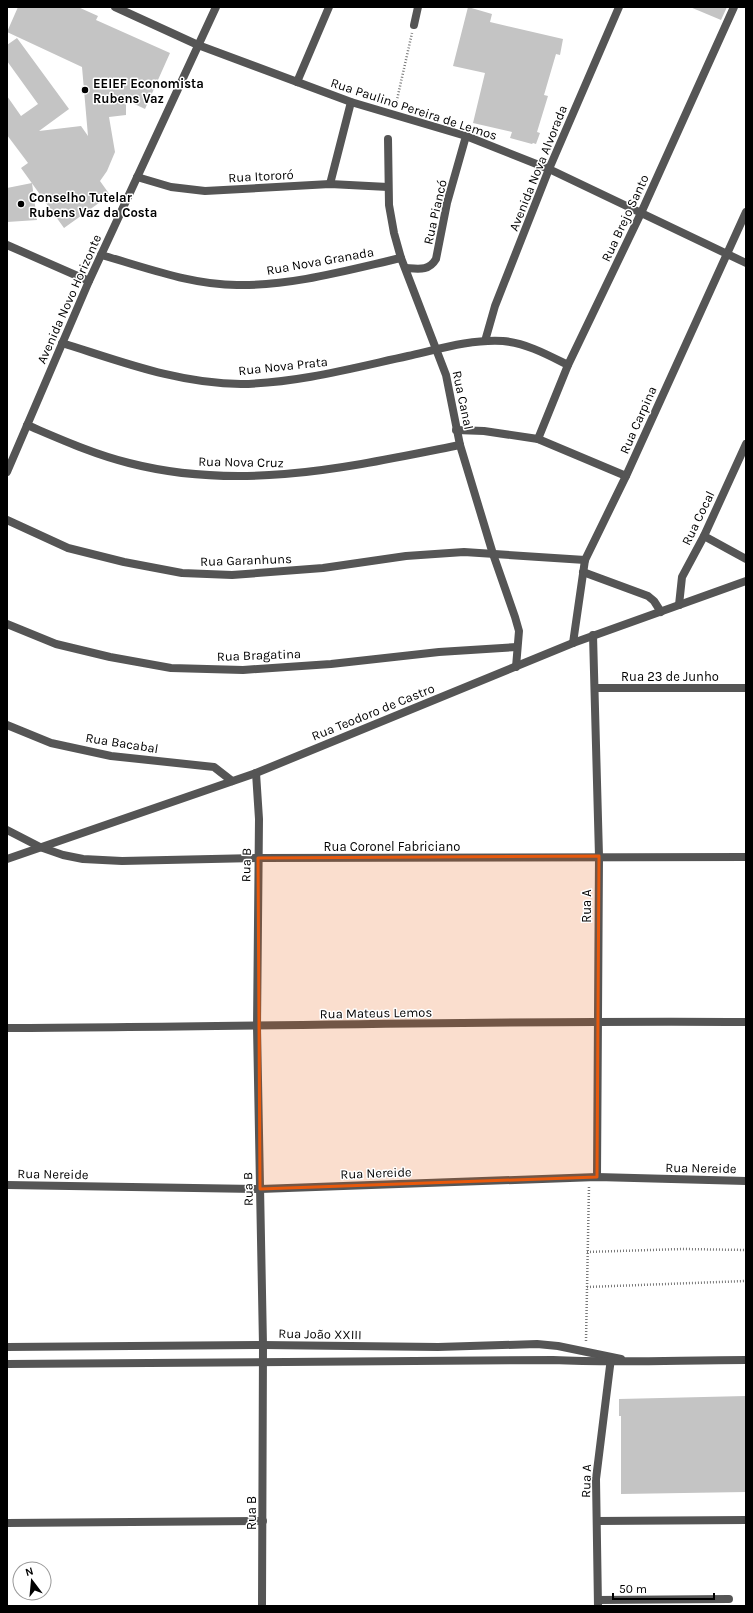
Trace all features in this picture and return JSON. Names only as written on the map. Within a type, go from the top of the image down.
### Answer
[{"type":"street","name":"Rua Paulino Pereira de Lemos","points":[[115,7],[198,45],[297,82],[394,116],[466,136],[549,169],[746,263]]},
{"type":"street","name":"Avenida Novo Horizonte","points":[[7,472],[89,280],[216,7]]},
{"type":"street","points":[[297,82],[329,7]]},
{"type":"street","points":[[414,25],[418,7]]},
{"type":"street","name":"Avenida Nova Alvorada","points":[[485,341],[495,306],[549,169],[619,7]]},
{"type":"street","name":"Rua Brejo Santo","points":[[538,439],[568,365],[641,213],[734,7]]},
{"type":"street","points":[[330,184],[351,102]]},
{"type":"street","name":"Rua Piancó","points":[[406,268],[427,268],[432,265],[436,259],[447,203],[466,136]]},
{"type":"street","name":"Rua Canal","points":[[388,139],[389,206],[394,233],[401,258],[446,375],[460,445],[493,554],[516,616],[519,631],[516,666]]},
{"type":"street","name":"Rua Itororó","points":[[136,177],[171,187],[205,190],[330,184],[388,187]]},
{"type":"street","name":"Rua Carpina","points":[[573,643],[585,560],[626,476],[746,212]]},
{"type":"street","points":[[7,245],[89,280]]},
{"type":"street","name":"Rua Nova Granada","points":[[101,255],[201,282],[237,286],[310,278],[401,258]]},
{"type":"street","name":"Rua Nova Prata","points":[[62,343],[156,373],[191,379],[241,384],[319,376],[437,349],[485,341],[518,344],[568,365]]},
{"type":"street","name":"Rua Nova Cruz","points":[[27,425],[94,453],[129,463],[168,471],[222,476],[275,476],[317,472],[460,445]]},
{"type":"street","points":[[456,430],[484,431],[538,439],[626,476]]},
{"type":"street","name":"Rua Cocal","points":[[679,605],[682,577],[704,536],[746,444]]},
{"type":"street","name":"Rua Garanhuns","points":[[7,520],[68,548],[182,574],[232,575],[323,568],[406,556],[464,552],[585,560]]},
{"type":"street","points":[[704,536],[746,559]]},
{"type":"street","points":[[583,572],[648,596],[654,601],[661,612]]},
{"type":"street","name":"Rua Teodoro de Castro","points":[[7,858],[256,773],[593,635],[746,581]]},
{"type":"street","name":"Rua Bragatina","points":[[7,624],[56,644],[171,668],[243,670],[331,664],[439,652],[517,647]]},
{"type":"street","name":"Rua A","points":[[593,635],[599,856],[598,1021],[593,1178]]},
{"type":"street","name":"Rua 23 de Junho","points":[[595,688],[746,688]]},
{"type":"street","name":"Rua Bacabal","points":[[7,725],[52,743],[111,756],[214,767],[232,781]]},
{"type":"street","name":"Rua B","points":[[256,773],[259,819],[258,1027],[263,1345],[262,1606]]},
{"type":"street","name":"Rua Coronel Fabriciano","points":[[7,830],[40,847],[83,859],[122,861],[258,858],[599,856],[746,857]]},
{"type":"street","name":"Rua Mateus Lemos","points":[[7,1028],[258,1027],[598,1021],[746,1022]]},
{"type":"street","name":"Rua Nereide","points":[[7,1185],[260,1189],[593,1178],[746,1181]]},
{"type":"street","name":"Rua João XXIII","points":[[7,1347],[263,1345],[438,1347],[537,1344],[586,1352],[611,1360]]},
{"type":"street","name":"Rua A","points":[[598,1603],[596,1479],[611,1360]]},
{"type":"street","name":"Rua João XXIII","points":[[7,1364],[746,1360]]},
{"type":"street","points":[[597,1521],[746,1520]]},
{"type":"street","points":[[7,1523],[263,1521]]},
{"type":"street","points":[[598,1603],[729,1599]]},
{"type":"path","points":[[394,116],[414,25]]},
{"type":"path","points":[[586,1352],[588,1252],[593,1178]]},
{"type":"path","points":[[588,1252],[682,1249],[746,1250]]},
{"type":"path","points":[[587,1288],[746,1281]]},
{"type":"highlighted area","points":[[599,856],[597,1177],[260,1189],[258,858]]},
{"type":"building","name":"EEIEF Economista Rubens Vaz","points":[[18,7],[78,7],[98,16],[96,20],[170,53],[145,109],[126,100],[126,115],[109,117],[115,152],[107,171],[100,181],[110,195],[64,228],[21,168],[28,163],[7,135],[7,96],[21,116],[38,104],[7,61],[7,45],[17,38],[69,109],[39,131],[81,126],[88,136],[82,67],[7,32]]},
{"type":"building","points":[[468,7],[492,14],[490,22],[563,39],[560,55],[556,54],[544,95],[548,96],[537,132],[540,133],[536,144],[510,138],[512,132],[473,123],[485,73],[453,66]]},
{"type":"building","points":[[690,7],[727,7],[721,20]]},
{"type":"building","name":"Conselho Tutelar Rubens Vaz da Costa","points":[[32,183],[37,220],[7,222],[7,188]]},
{"type":"building","points":[[746,1396],[746,1492],[621,1494],[621,1416],[619,1416],[619,1399]]},
{"type":"place","name":"EEIEF Economista Rubens Vaz","points":[[85,90]]},
{"type":"place","name":"Conselho Tutelar Rubens Vaz da Costa","points":[[21,204]]}]
